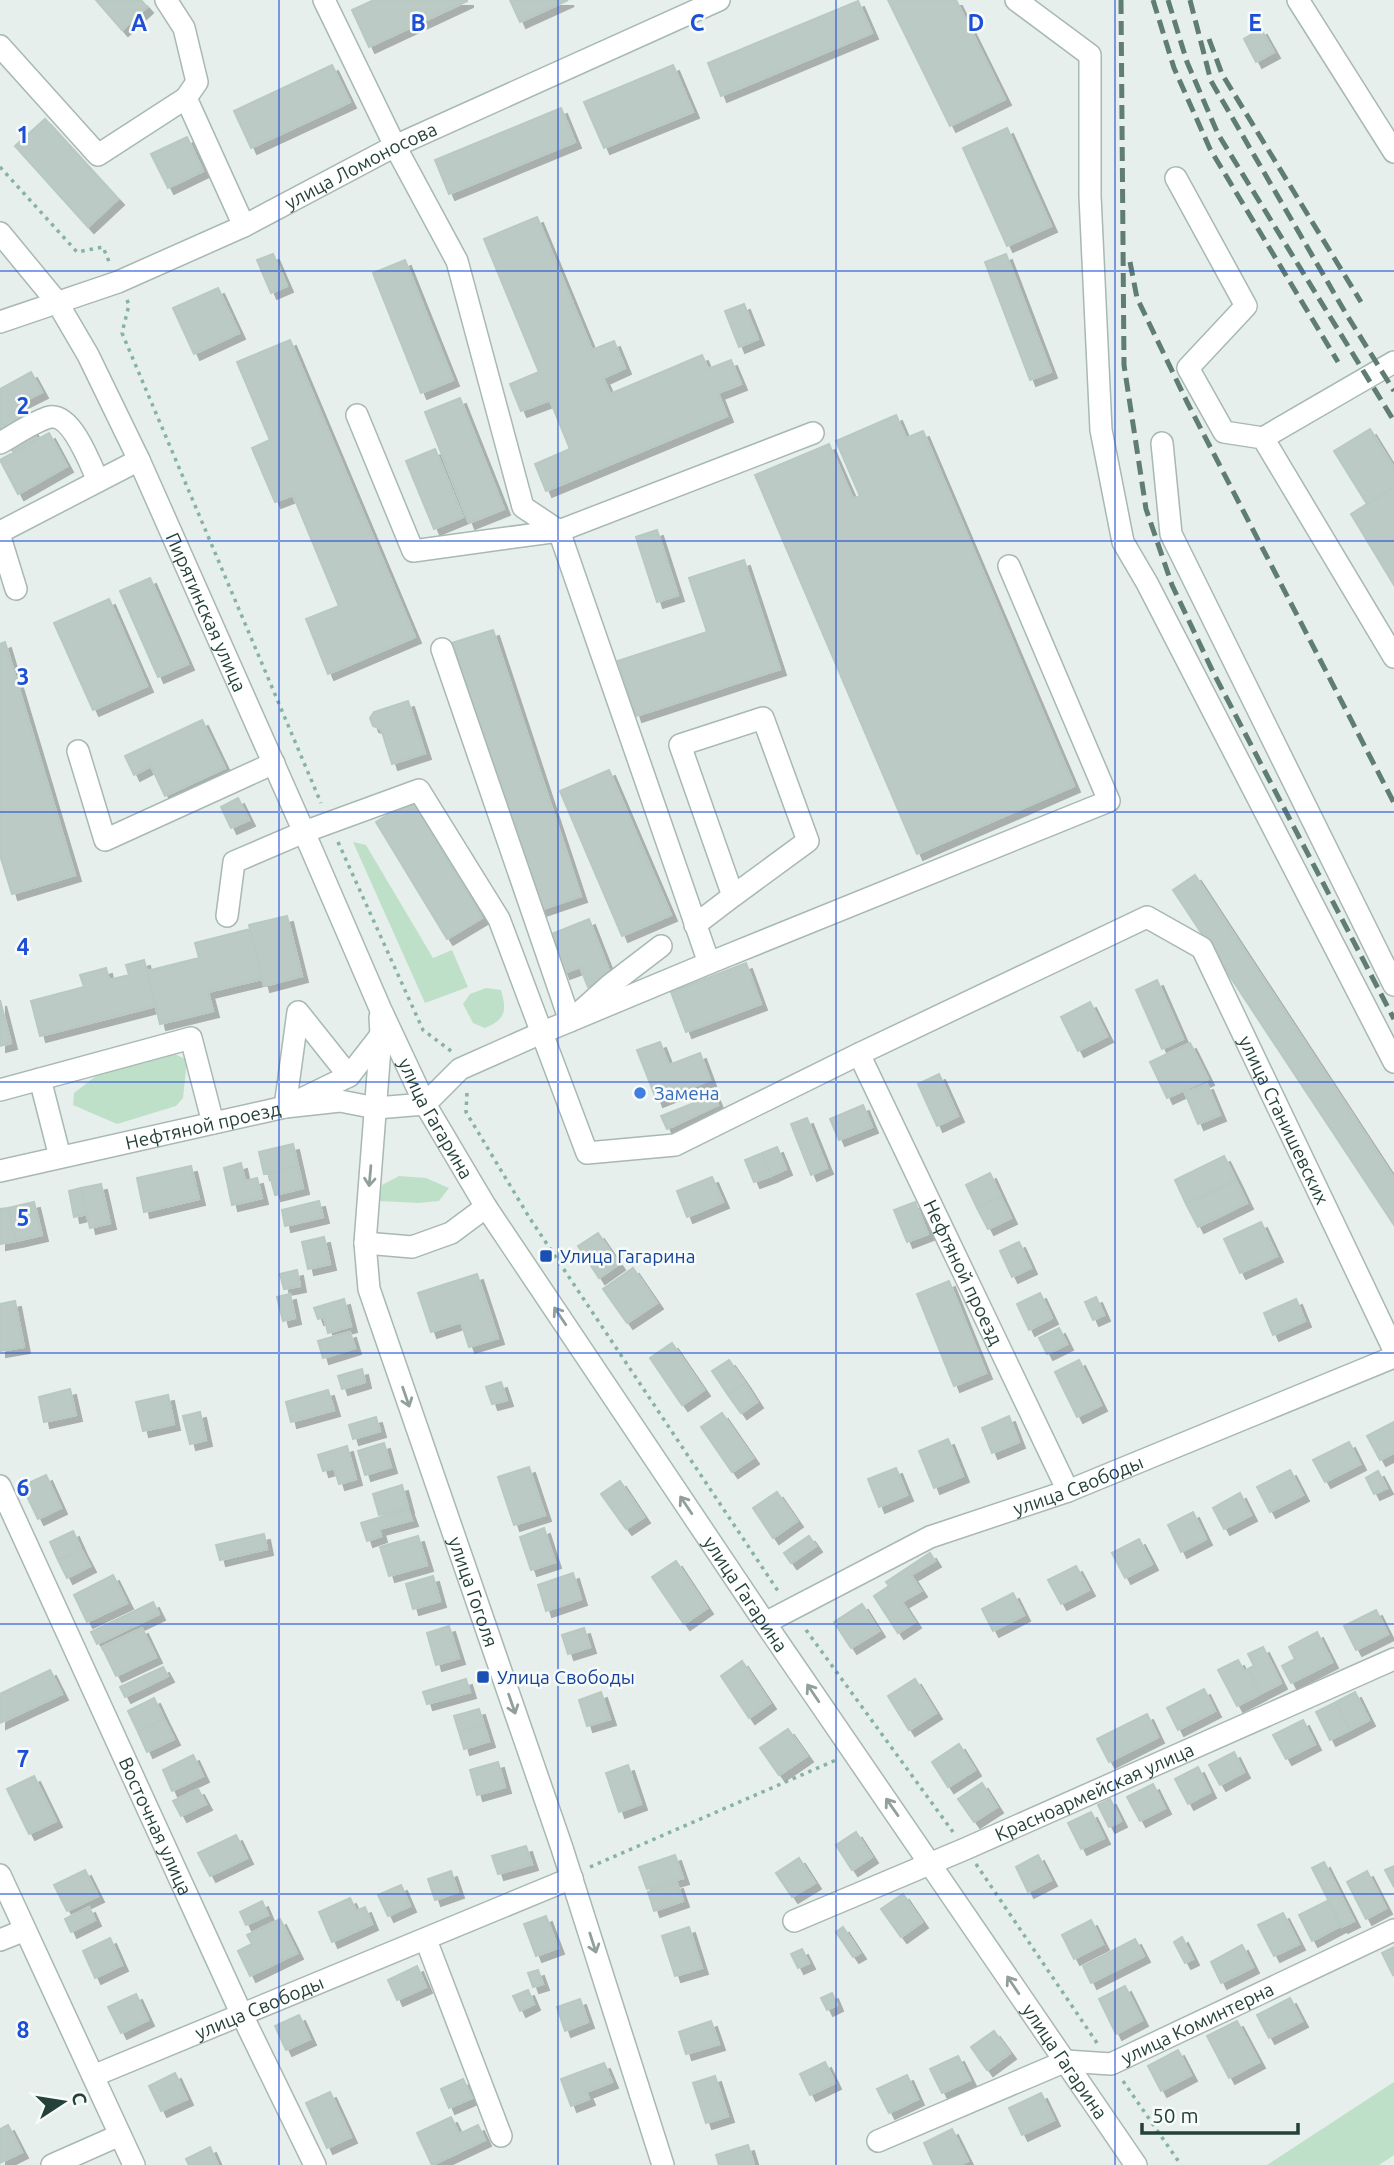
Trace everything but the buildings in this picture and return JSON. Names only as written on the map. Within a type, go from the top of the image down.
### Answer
[{"type":"street","points":[[0,46],[98,155],[186,98],[197,82],[184,28],[166,0]]},
{"type":"street","points":[[324,0],[395,146],[457,261],[523,507],[559,531],[709,963]]},
{"type":"street","name":"улица Ломоносова","points":[[0,322],[118,282],[244,226],[395,146],[719,0]]},
{"type":"street","points":[[1298,0],[1394,152]]},
{"type":"street","points":[[1027,3],[1090,55],[1090,196],[1101,430],[1123,542],[1147,583],[1394,1062]]},
{"type":"street","points":[[186,98],[244,226]]},
{"type":"street","points":[[1176,178],[1246,306],[1188,368],[1224,432],[1262,438],[1394,362]]},
{"type":"street","name":"Пирятинская улица","points":[[0,233],[58,302],[88,355],[139,460],[380,1008]]},
{"type":"street","points":[[357,415],[413,551],[559,531],[813,433]]},
{"type":"street","points":[[0,443],[49,417],[60,418],[69,424],[98,481]]},
{"type":"street","points":[[1262,438],[1394,657]]},
{"type":"street","points":[[1162,443],[1171,534],[1394,985]]},
{"type":"street","points":[[16,589],[0,534],[139,460]]},
{"type":"street","points":[[349,1076],[298,1012],[285,1107],[340,1101],[376,1108],[425,1104],[460,1069],[541,1033],[1109,801],[1009,566]]},
{"type":"street","points":[[442,649],[570,1021]]},
{"type":"street","points":[[695,925],[808,841],[763,718],[680,745],[733,895]]},
{"type":"street","points":[[78,751],[105,840],[274,763]]},
{"type":"street","points":[[227,916],[234,862],[304,832],[419,790],[499,919],[587,1153],[675,1145],[859,1054]]},
{"type":"street","name":"улица Станишевских","points":[[859,1054],[1147,917],[1202,948],[1394,1350]]},
{"type":"street","points":[[570,1021],[610,985],[661,946]]},
{"type":"street","name":"улица Гоголя","points":[[380,1008],[381,1035],[365,1243],[369,1289],[572,1878],[663,2165]]},
{"type":"street","name":"улица Гагарина","points":[[380,1008],[425,1104],[486,1207],[765,1623],[1136,2165]]},
{"type":"street","name":"Нефтяной проезд","points":[[0,1171],[285,1107],[349,1076],[381,1035]]},
{"type":"street","points":[[0,1090],[191,1038],[213,1123]]},
{"type":"street","name":"Нефтяной проезд","points":[[859,1054],[1068,1491]]},
{"type":"street","points":[[40,1079],[60,1157]]},
{"type":"street","points":[[365,1243],[412,1247],[452,1233],[486,1207]]},
{"type":"street","name":"улица Свободы","points":[[765,1623],[930,1537],[1068,1491],[1394,1357]]},
{"type":"street","name":"Восточная улица","points":[[0,1486],[242,2015],[315,2165]]},
{"type":"street","name":"Красноармейская улица","points":[[794,1921],[965,1849],[1394,1660]]},
{"type":"street","points":[[0,1875],[134,2165]]},
{"type":"street","name":"улица Свободы","points":[[93,2076],[572,1878]]},
{"type":"street","points":[[0,1940],[25,1930]]},
{"type":"street","name":"улица Коминтерна","points":[[878,2141],[1066,2061],[1111,2064],[1394,1930]]},
{"type":"street","points":[[425,1940],[501,2136]]},
{"type":"street","points":[[52,2165],[120,2134]]},
{"type":"path","points":[[0,167],[77,252],[103,247],[129,305],[122,333],[329,823],[423,1030],[451,1051],[467,1082],[466,1112],[529,1217],[778,1591]]},
{"type":"path","points":[[806,1630],[965,1849],[1181,2165]]},
{"type":"path","points":[[586,1859],[590,1868],[838,1759]]},
{"type":"green space","points":[[353,842],[366,845],[433,958],[452,950],[468,987],[425,1003]]},
{"type":"green space","points":[[486,988],[501,990],[504,1009],[501,1018],[485,1028],[473,1023],[463,1004],[470,994]]},
{"type":"green space","points":[[167,1050],[187,1060],[183,1098],[176,1106],[117,1124],[73,1105],[74,1093],[119,1058]]},
{"type":"green space","points":[[399,1176],[426,1178],[449,1188],[439,1201],[379,1201],[382,1185]]},
{"type":"green space","points":[[1394,2082],[1394,2155],[1379,2165],[1267,2165]]},
{"type":"railway","points":[[1121,0],[1124,365],[1146,509],[1172,585],[1213,672],[1394,1019]]},
{"type":"railway","points":[[1153,0],[1174,68],[1210,149],[1338,362]]},
{"type":"railway","points":[[1168,0],[1187,62],[1218,134],[1394,421]]},
{"type":"railway","points":[[1190,0],[1211,81],[1394,391]]},
{"type":"railway","points":[[1209,39],[1222,74],[1361,302]]},
{"type":"railway","points":[[1130,262],[1137,298],[1187,402],[1394,803]]},
{"type":"place","name":"Замена","points":[[640,1093]]},
{"type":"place","name":"Улица Гагарина","points":[[546,1256]]},
{"type":"place","name":"Улица Свободы","points":[[483,1677]]}]
